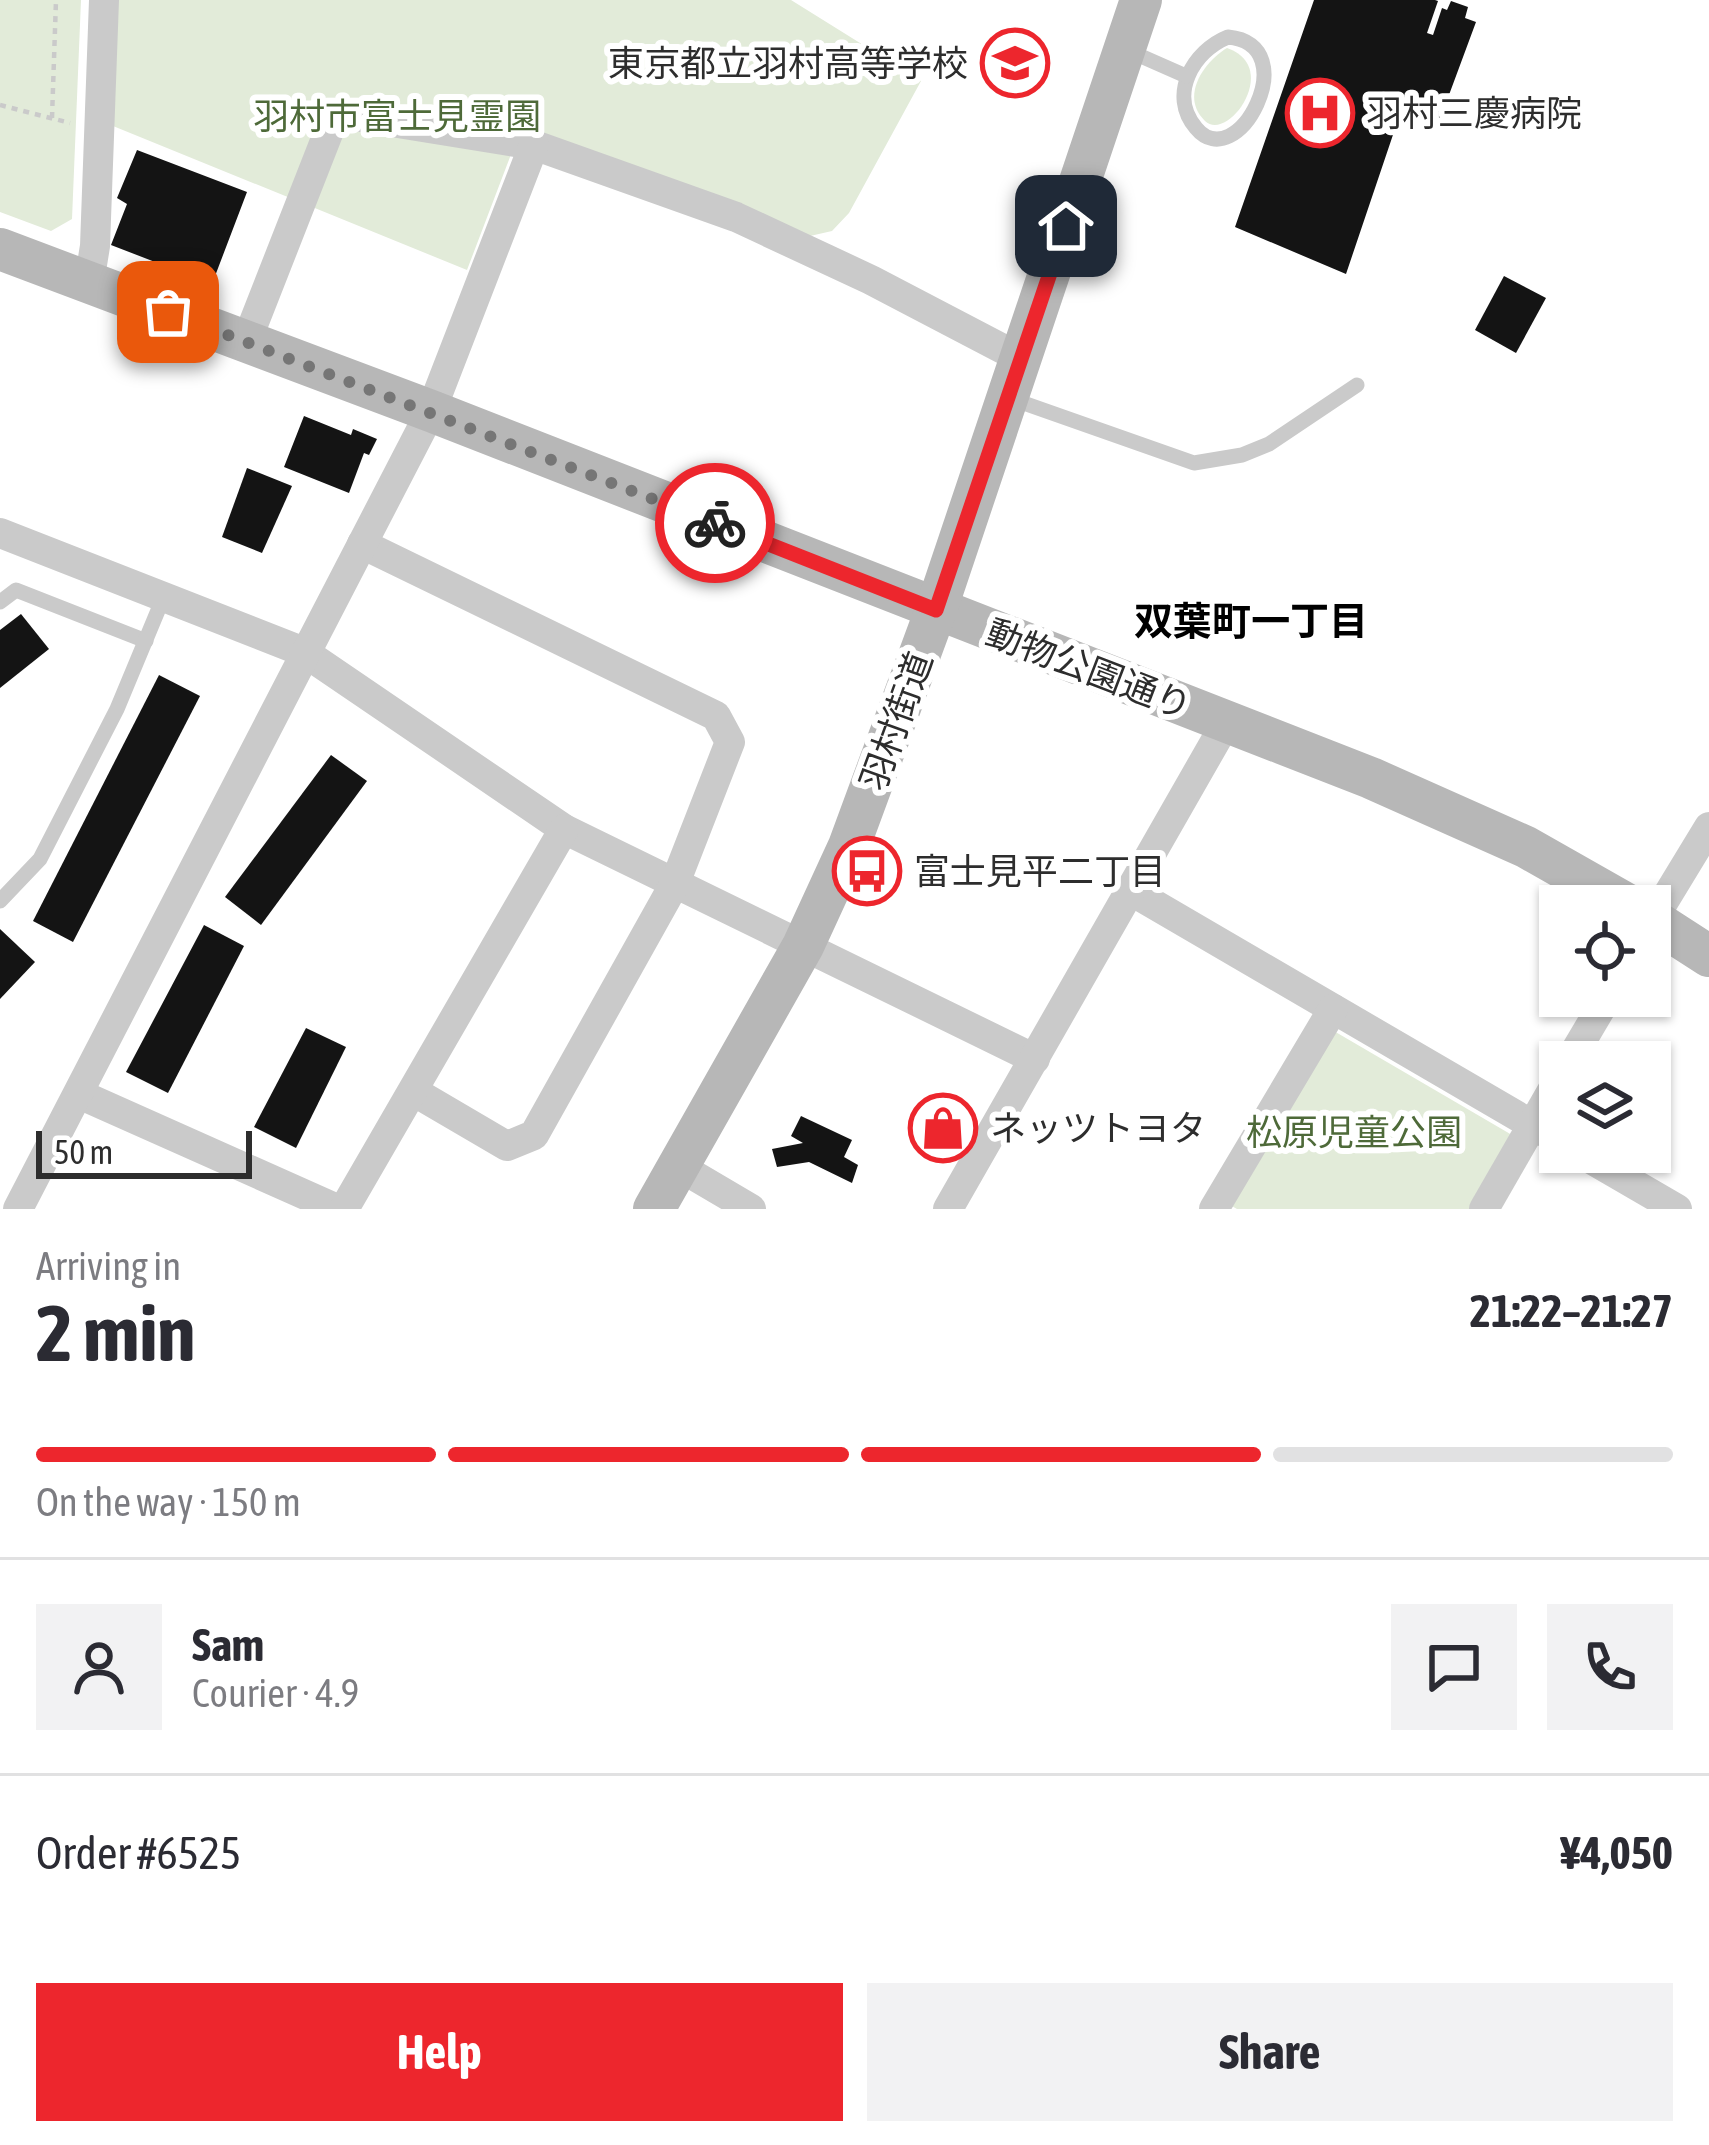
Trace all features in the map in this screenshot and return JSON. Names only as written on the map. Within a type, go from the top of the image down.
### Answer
[{"type":"street","points":[[89,284],[95,245],[104,0]]},
{"type":"street","name":"羽村街道","points":[[654,1209],[803,946],[849,846],[936,610],[1141,0]]},
{"type":"street","points":[[247,340],[336,113],[533,145],[736,217],[871,280],[1016,378]]},
{"type":"street","points":[[18,1209],[430,411],[533,145]]},
{"type":"street","name":"動物公園通り","points":[[0,249],[247,340],[1371,778],[1526,847],[1591,885]]},
{"type":"street","points":[[0,533],[304,652],[564,829],[1035,1059]]},
{"type":"street","points":[[362,544],[716,716],[730,742],[675,884],[534,1135],[507,1146],[413,1091]]},
{"type":"street","points":[[948,1209],[1227,722]]},
{"type":"street","points":[[1668,885],[1709,827]]},
{"type":"street","points":[[80,1094],[341,1209],[564,829]]},
{"type":"street","points":[[1132,892],[1539,1129]]},
{"type":"street","name":"動物公園通り","points":[[1671,932],[1709,956]]},
{"type":"street","points":[[1220,1207],[1333,1009]]},
{"type":"street","points":[[1484,1209],[1539,1113]]},
{"type":"street","points":[[678,1166],[752,1209]]},
{"type":"street","points":[[1615,1173],[1677,1209]]},
{"type":"lane","points":[[1228,38],[1243,39],[1253,47],[1264,73],[1256,106],[1243,126],[1230,137],[1213,140],[1192,122],[1186,76],[1198,57],[1228,38]]},
{"type":"lane","points":[[1125,49],[1186,76]]},
{"type":"lane","points":[[1016,378],[1194,463],[1242,455],[1269,444],[1357,385]]},
{"type":"lane","points":[[0,602],[16,590],[146,641]]},
{"type":"lane","points":[[0,901],[40,859],[117,709],[164,596]]},
{"type":"path","points":[[52,118],[56,0]]},
{"type":"path","points":[[0,105],[82,126]]},
{"type":"green space","points":[[0,0],[81,0],[72,219],[51,231],[0,212]]},
{"type":"green space","name":"羽村市富士見霊園","points":[[117,0],[791,0],[921,81],[849,213],[832,231],[810,236],[521,128],[467,270],[113,126]]},
{"type":"green space","points":[[1227,48],[1243,57],[1250,85],[1237,113],[1215,125],[1198,111],[1195,90],[1204,70]]},
{"type":"green space","name":"松原児童公園","points":[[1327,1027],[1512,1135],[1469,1209],[1237,1209],[1223,1201]]},
{"type":"building","points":[[1314,0],[1435,0],[1427,33],[1433,35],[1442,8],[1447,10],[1451,1],[1468,7],[1465,18],[1476,22],[1436,130],[1399,117],[1346,274],[1235,227]]},
{"type":"building","points":[[137,150],[247,192],[212,284],[111,245],[127,204],[117,198]]},
{"type":"building","points":[[1504,276],[1546,298],[1516,353],[1475,330]]},
{"type":"building","points":[[304,416],[351,435],[353,429],[377,439],[369,455],[364,453],[349,493],[284,467]]},
{"type":"building","points":[[247,468],[292,486],[262,553],[222,537]]},
{"type":"building","points":[[21,614],[49,649],[0,688],[0,630]]},
{"type":"building","points":[[159,675],[200,696],[73,942],[33,921]]},
{"type":"building","points":[[331,755],[367,781],[261,925],[225,897]]},
{"type":"building","points":[[204,925],[244,946],[168,1093],[126,1072]]},
{"type":"building","points":[[0,929],[35,962],[0,999]]},
{"type":"building","points":[[306,1028],[346,1047],[296,1148],[254,1127]]},
{"type":"building","points":[[952,1099],[969,1108],[954,1136],[966,1143],[958,1159],[928,1143]]},
{"type":"building","points":[[801,1116],[852,1140],[844,1157],[858,1165],[852,1183],[809,1162],[777,1167],[772,1149],[803,1143],[791,1136]]},
{"type":"way so far","points":[[168,312],[715,523]]},
{"type":"place","name":"東京都立羽村高等学校","points":[[1015,63]]},
{"type":"place","name":"羽村三慶病院","points":[[1320,113]]},
{"type":"place","name":"富士見平二丁目","points":[[867,871]]},
{"type":"place","name":"ネッツトヨタ","points":[[943,1128]]},
{"type":"district","name":"双葉町一丁目","points":[[1251,621]]},
{"type":"route","points":[[715,523],[936,610],[1066,226]]}]
